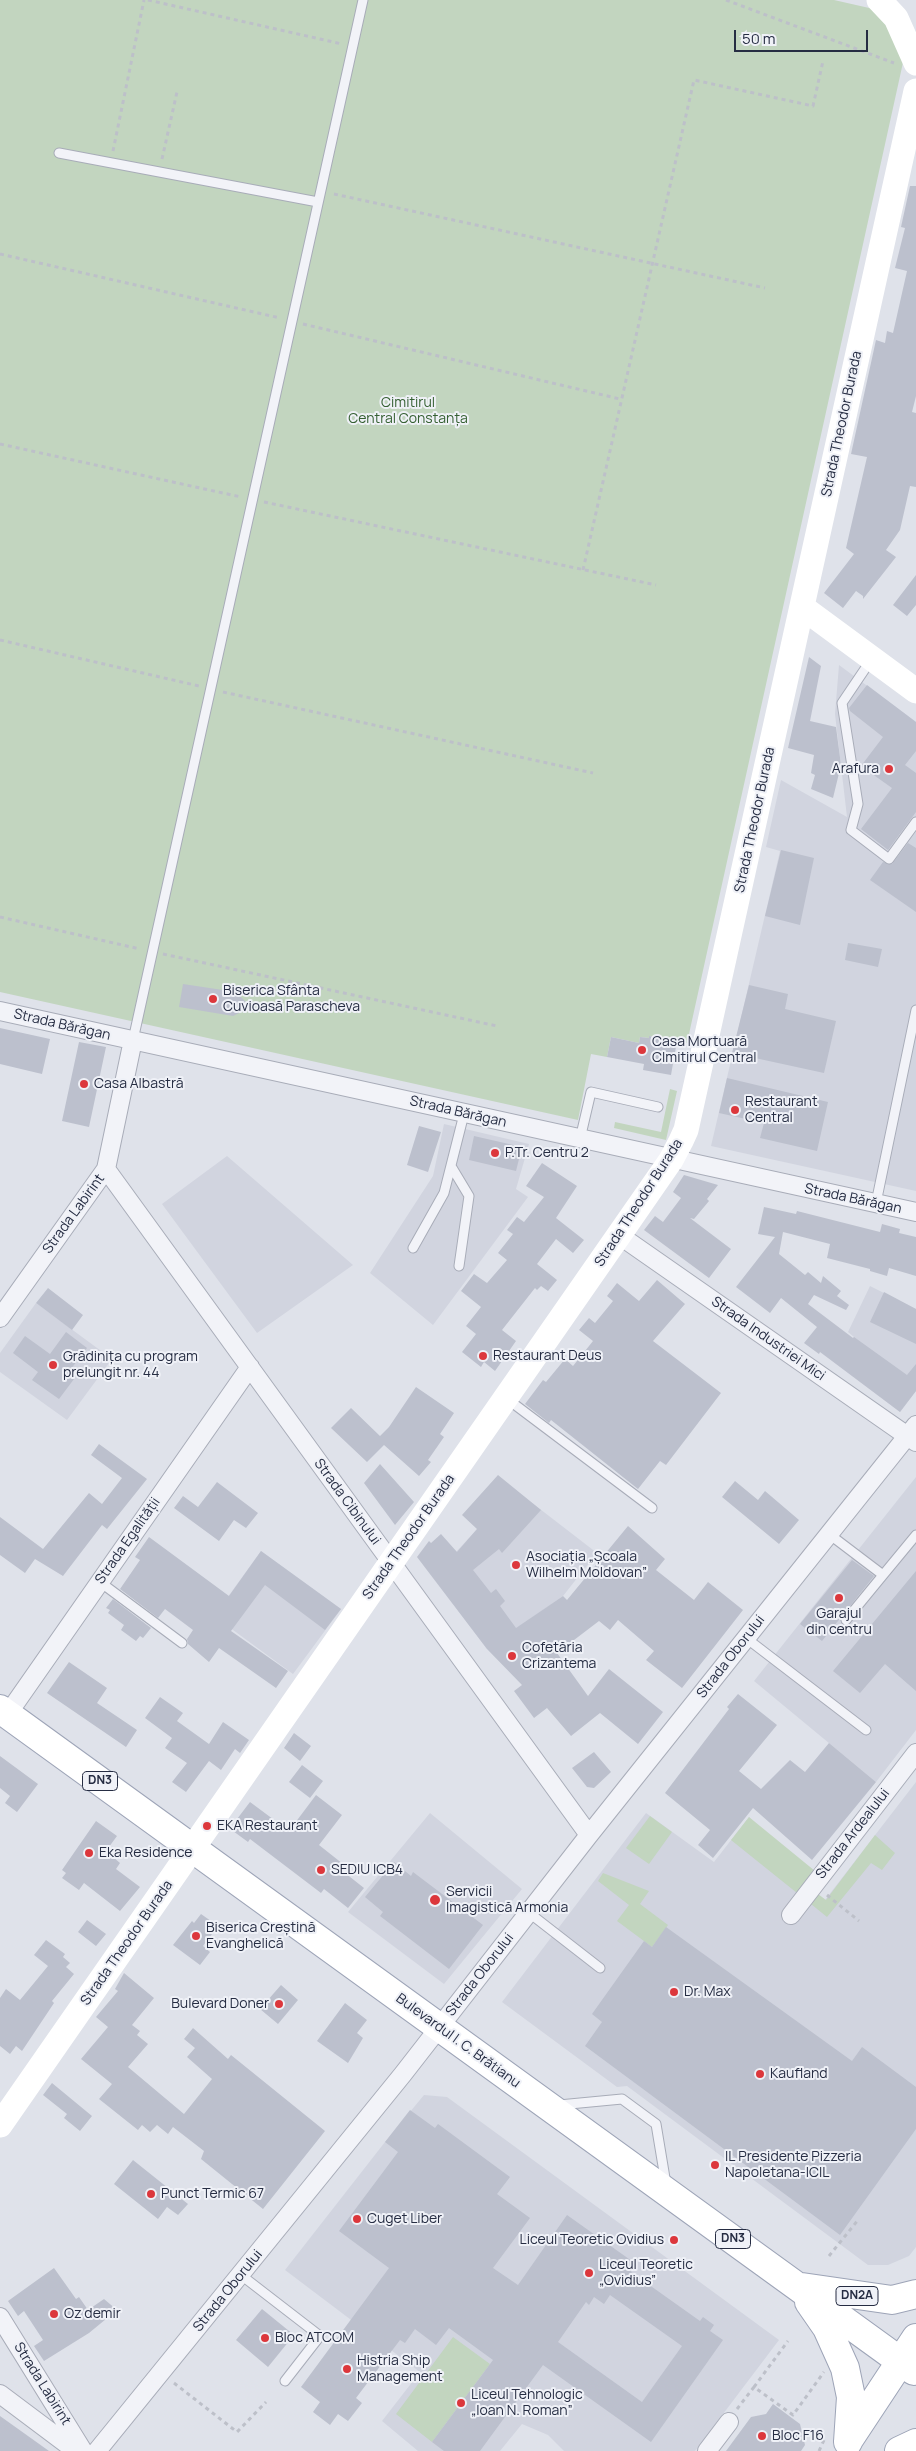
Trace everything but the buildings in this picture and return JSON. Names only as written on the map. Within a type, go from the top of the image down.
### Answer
[{"type":"main road","name":"Bulevardul I. C. Brătianu","points":[[4,1712],[912,2368]]},
{"type":"main road","name":"DN2A","points":[[798,2286],[892,2300],[916,2294]]},
{"type":"main road","points":[[798,2286],[827,2328],[845,2368],[851,2397],[850,2448]]},
{"type":"main road","points":[[850,2448],[912,2368],[916,2338]]},
{"type":"main road","points":[[899,2451],[916,2443]]},
{"type":"street","points":[[879,0],[896,18],[909,65]]},
{"type":"street","name":"Strada Theodor Burada","points":[[0,2125],[671,1160],[686,1130],[916,91]]},
{"type":"street","points":[[802,607],[916,691]]},
{"type":"street","name":"Strada Bărăgan","points":[[0,1011],[671,1160],[916,1212]]},
{"type":"street","name":"Strada Labirint","points":[[0,1318],[106,1169],[133,1040]]},
{"type":"street","name":"Strada Cibinului","points":[[106,1169],[589,1835]]},
{"type":"street","name":"Strada Industriei Mici","points":[[619,1235],[913,1435]]},
{"type":"street","name":"Strada Egalității","points":[[4,1712],[100,1582],[250,1367]]},
{"type":"street","name":"Strada Oborului","points":[[97,2451],[162,2373],[439,2027],[528,1912],[829,1534],[913,1435]]},
{"type":"street","name":"Strada Ardealului","points":[[791,1915],[916,1753]]},
{"type":"street","name":"Strada Labirint","points":[[0,2317],[83,2451]]},
{"type":"street","points":[[0,2394],[76,2451]]},
{"type":"street","points":[[707,2451],[729,2422]]},
{"type":"lane","points":[[133,1040],[363,0]]},
{"type":"lane","points":[[59,153],[318,202]]},
{"type":"lane","points":[[872,659],[842,702],[858,804],[851,830],[890,859],[916,822]]},
{"type":"lane","points":[[876,1203],[916,1010]]},
{"type":"lane","points":[[580,1139],[591,1092],[658,1107]]},
{"type":"lane","points":[[413,1248],[444,1193],[464,1114]]},
{"type":"lane","points":[[451,1166],[469,1196],[460,1266]]},
{"type":"lane","points":[[506,1398],[652,1508]]},
{"type":"lane","points":[[829,1534],[883,1575]]},
{"type":"lane","points":[[846,1620],[916,1535]]},
{"type":"lane","points":[[100,1582],[182,1643]]},
{"type":"lane","points":[[746,1638],[866,1730]]},
{"type":"lane","points":[[528,1912],[600,1968]]},
{"type":"lane","points":[[549,2106],[622,2099],[656,2124],[668,2192]]},
{"type":"lane","points":[[241,2275],[320,2336],[285,2381]]},
{"type":"path","points":[[110,163],[144,0]]},
{"type":"path","points":[[148,0],[352,47]]},
{"type":"path","points":[[726,0],[909,65]]},
{"type":"path","points":[[583,570],[620,399],[694,80],[813,106],[823,61]]},
{"type":"path","points":[[160,172],[177,92]]},
{"type":"path","points":[[321,191],[765,288]]},
{"type":"path","points":[[0,254],[620,399]]},
{"type":"path","points":[[0,444],[252,500],[656,585]]},
{"type":"path","points":[[0,640],[211,689],[593,773]]},
{"type":"path","points":[[0,917],[497,1026]]},
{"type":"path","points":[[814,1885],[859,1921]]},
{"type":"path","points":[[829,2256],[858,2220]]},
{"type":"path","points":[[729,2422],[788,2341]]},
{"type":"path","points":[[754,2387],[793,2415],[824,2372]]},
{"type":"path","points":[[162,2373],[237,2432],[266,2402]]},
{"type":"shaded area","points":[[839,665],[916,722],[916,1191],[711,1146],[780,851],[766,847],[781,780],[847,817],[835,714]]},
{"type":"shaded area","points":[[444,1124],[529,1144],[516,1189],[528,1197],[433,1325],[370,1273],[433,1176]]},
{"type":"shaded area","points":[[227,1156],[353,1265],[257,1333],[162,1204]]},
{"type":"shaded area","points":[[870,1286],[916,1309],[916,1391],[900,1412],[834,1362],[854,1337],[848,1332]]},
{"type":"shaded area","name":"Grădinița cu program prelungit nr. 44","points":[[36,1303],[112,1359],[67,1420],[0,1372],[0,1353]]},
{"type":"shaded area","points":[[916,1477],[916,1730],[876,1782],[754,1681]]},
{"type":"shaded area","name":"Asociația „Școala Wilhelm Moldovan”","points":[[514,1489],[597,1553],[563,1596],[487,1649],[433,1577]]},
{"type":"shaded area","points":[[261,1551],[341,1609],[293,1674],[214,1616]]},
{"type":"shaded area","points":[[916,1782],[916,2247],[909,2256],[888,2265],[868,2265],[627,2086],[617,2087],[502,2002],[646,1813],[714,1862],[749,1817],[804,1884],[825,1900]]},
{"type":"shaded area","name":"Servicii Imagistică Armonia","points":[[430,1813],[522,1889],[444,1984],[348,1912]]},
{"type":"shaded area","points":[[424,2095],[447,2097],[779,2340],[695,2451],[564,2451],[548,2435],[522,2424],[500,2451],[418,2451],[382,2421],[420,2372],[285,2270]]},
{"type":"green space","name":"Cimitirul Central Constanța","points":[[0,0],[834,0],[878,10],[904,58],[687,1043],[649,1036],[649,1038],[640,1037],[639,1043],[611,1037],[607,1057],[591,1054],[578,1120],[0,992]]},
{"type":"green space","points":[[670,1089],[677,1091],[666,1140],[614,1128],[615,1122],[661,1132]]},
{"type":"green space","points":[[650,1816],[672,1832],[649,1864],[626,1848]]},
{"type":"green space","points":[[749,1817],[815,1871],[797,1893],[731,1840]]},
{"type":"green space","points":[[875,1835],[895,1853],[882,1870],[871,1863],[827,1917],[811,1904],[818,1894],[826,1900]]},
{"type":"green space","points":[[603,1873],[649,1891],[640,1904],[668,1925],[652,1947],[617,1921],[629,1905],[598,1881]]},
{"type":"green space","points":[[453,2337],[490,2364],[432,2442],[396,2414]]},
{"type":"place","name":"Arafura","points":[[889,769]]},
{"type":"place","name":"Biserica Sfânta Cuvioasă Parascheva","points":[[213,999]]},
{"type":"place","name":"Casa Mortuară CImitirul Central","points":[[642,1050]]},
{"type":"place","name":"Casa Albastră","points":[[84,1084]]},
{"type":"place","name":"Restaurant Central","points":[[735,1110]]},
{"type":"place","name":"P.Tr. Centru 2","points":[[495,1153]]},
{"type":"place","name":"Restaurant Deus","points":[[483,1356]]},
{"type":"place","name":"Grădinița cu program prelungit nr. 44","points":[[53,1365]]},
{"type":"place","name":"Asociația „Școala Wilhelm Moldovan”","points":[[516,1565]]},
{"type":"place","name":"Garajul din centru","points":[[839,1598]]},
{"type":"place","name":"Cofetăria Crizantema","points":[[512,1656]]},
{"type":"place","name":"EKA Restaurant","points":[[207,1826]]},
{"type":"place","name":"Eka Residence","points":[[89,1853]]},
{"type":"place","name":"SEDIU ICB4","points":[[321,1870]]},
{"type":"place","name":"Servicii Imagistică Armonia","points":[[435,1900]]},
{"type":"place","name":"Biserica Creștină Evanghelică","points":[[196,1936]]},
{"type":"place","name":"Dr. Max","points":[[674,1992]]},
{"type":"place","name":"Bulevard Doner","points":[[279,2004]]},
{"type":"place","name":"Kaufland","points":[[760,2074]]},
{"type":"place","name":"IL Presidente Pizzeria Napoletana-ICIL","points":[[715,2165]]},
{"type":"place","name":"Punct Termic 67","points":[[151,2194]]},
{"type":"place","name":"Cuget Liber","points":[[357,2219]]},
{"type":"place","name":"Liceul Teoretic Ovidius","points":[[674,2240]]},
{"type":"place","name":"Liceul Teoretic „Ovidius”","points":[[589,2273]]},
{"type":"place","name":"Oz demir","points":[[54,2314]]},
{"type":"place","name":"Bloc ATCOM","points":[[265,2338]]},
{"type":"place","name":"Histria Ship Management","points":[[347,2369]]},
{"type":"place","name":"Liceul Tehnologic „Ioan N. Roman”","points":[[461,2403]]},
{"type":"place","name":"Bloc F16","points":[[762,2436]]}]
